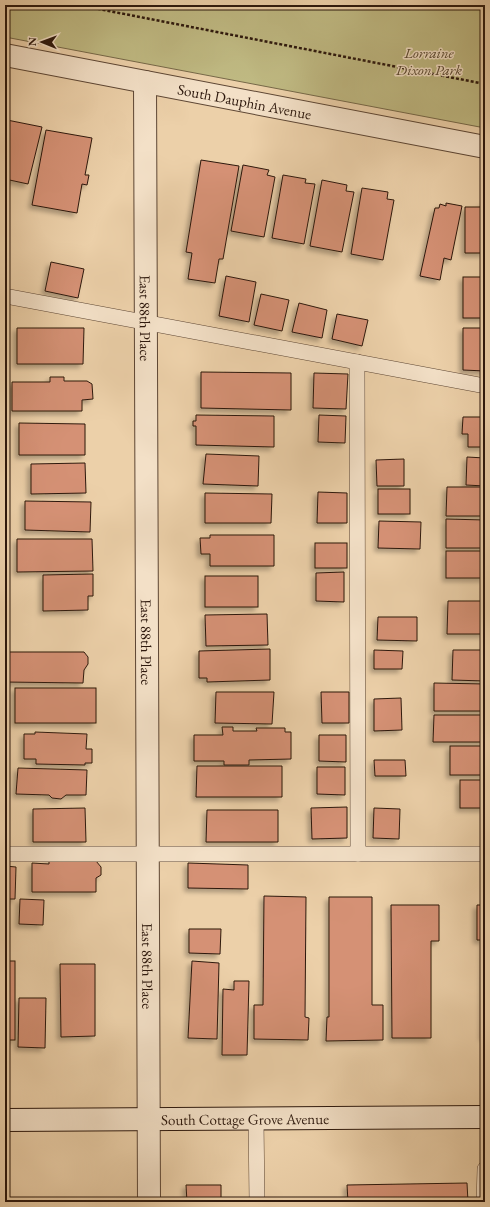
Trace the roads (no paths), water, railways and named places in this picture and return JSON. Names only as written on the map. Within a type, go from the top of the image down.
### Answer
[{"type":"street","name":"South Dauphin Avenue","points":[[5,55],[485,147]]},
{"type":"street","name":"East 88th Place","points":[[145,82],[149,1202]]},
{"type":"street","name":"South Cottage Grove Avenue","points":[[5,1120],[485,1117]]},
{"type":"lane","points":[[5,296],[485,386]]},
{"type":"lane","points":[[357,362],[358,854]]},
{"type":"lane","points":[[5,854],[485,854]]},
{"type":"lane","points":[[256,1119],[257,1202]]},
{"type":"lane","points":[[484,1202],[485,1169]]},
{"type":"park label","name":"Lorraine Dixon Park","points":[[429,60]]}]
